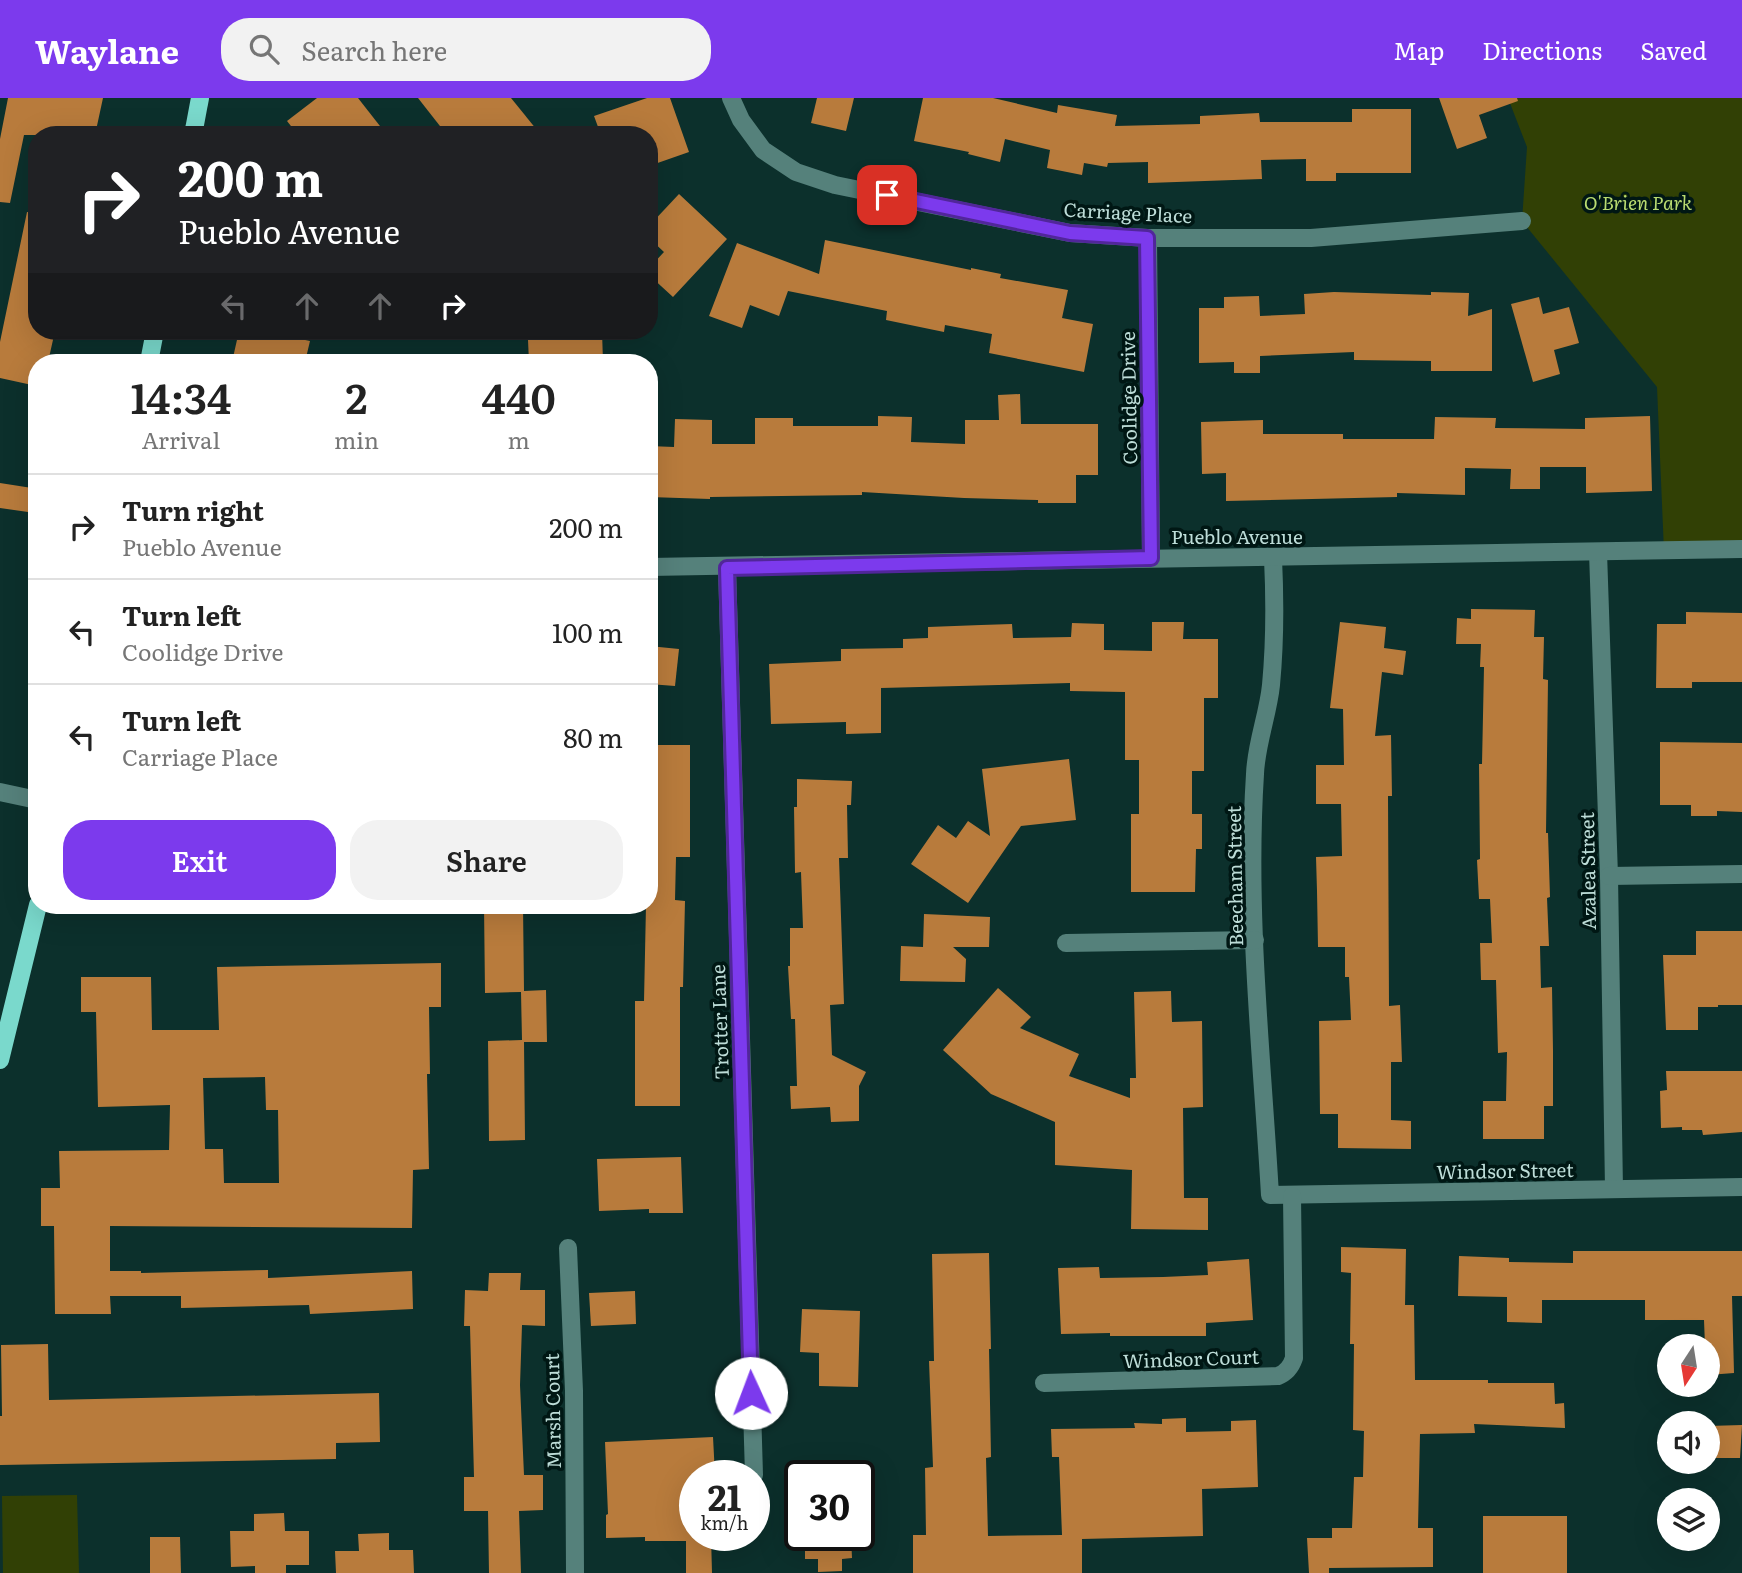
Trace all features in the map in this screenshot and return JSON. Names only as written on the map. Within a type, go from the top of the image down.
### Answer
[{"type":"main road","points":[[194,126],[200,98]]},
{"type":"main road","points":[[0,1060],[36,914]]},
{"type":"street","name":"Carriage Place","points":[[731,98],[741,120],[763,150],[796,172],[835,185],[1070,233],[1147,238],[1311,238],[1522,221]]},
{"type":"street","name":"Coolidge Drive","points":[[1147,238],[1151,558]]},
{"type":"street","name":"Pueblo Avenue","points":[[658,568],[1742,549]]},
{"type":"street","name":"Azalea Street","points":[[1598,552],[1609,876],[1614,1189]]},
{"type":"street","name":"Beecham Street","points":[[1270,1195],[1255,940],[1255,772],[1271,687],[1276,603],[1273,558]]},
{"type":"street","name":"Trotter Lane","points":[[727,568],[754,1460]]},
{"type":"street","points":[[0,792],[28,798]]},
{"type":"street","points":[[1609,876],[1742,874]]},
{"type":"street","points":[[1066,943],[1255,940]]},
{"type":"street","name":"Windsor Street","points":[[1270,1195],[1742,1186]]},
{"type":"street","name":"Windsor Court","points":[[1044,1383],[1283,1374],[1294,1359],[1292,1196]]},
{"type":"street","name":"Marsh Court","points":[[568,1248],[574,1391],[575,1573]]},
{"type":"green space","name":"O'Brien Park","points":[[1508,98],[1742,98],[1742,549],[1664,551],[1657,387],[1522,221],[1527,147]]},
{"type":"green space","points":[[77,1495],[79,1573],[3,1573],[2,1496]]},
{"type":"building","points":[[8,98],[103,98],[97,126],[28,126],[10,203],[0,202],[0,139]]},
{"type":"building","points":[[317,98],[358,98],[380,126],[291,126],[287,121]]},
{"type":"building","points":[[418,98],[511,98],[534,126],[440,126]]},
{"type":"building","points":[[647,98],[670,98],[689,152],[658,163],[658,126],[598,126],[594,116]]},
{"type":"building","points":[[817,98],[854,98],[846,131],[811,123]]},
{"type":"building","points":[[923,98],[993,98],[1057,113],[1058,105],[1117,115],[1115,126],[1200,124],[1200,116],[1259,113],[1260,122],[1352,122],[1352,109],[1411,109],[1411,173],[1336,173],[1336,181],[1306,181],[1306,159],[1261,160],[1262,179],[1148,183],[1148,162],[1108,163],[1107,167],[1084,163],[1082,175],[1047,168],[1050,150],[1005,139],[1000,162],[968,154],[969,152],[914,141]]},
{"type":"building","points":[[1439,98],[1517,98],[1518,101],[1479,115],[1487,138],[1457,149]]},
{"type":"building","points":[[679,194],[727,239],[673,297],[658,283],[658,258],[664,252],[658,246],[658,216]]},
{"type":"building","points":[[28,212],[28,340],[53,340],[50,354],[28,354],[28,384],[0,378],[0,342]]},
{"type":"building","points":[[825,240],[1001,274],[1000,278],[1068,290],[1062,318],[1093,324],[1084,372],[989,353],[992,334],[945,325],[944,332],[886,320],[887,311],[788,291],[779,316],[750,305],[742,328],[709,316],[737,243],[819,274]]},
{"type":"building","points":[[1334,292],[1431,295],[1431,292],[1469,293],[1468,316],[1492,309],[1492,371],[1431,371],[1431,361],[1354,360],[1354,352],[1260,356],[1260,373],[1234,373],[1234,362],[1199,363],[1199,308],[1224,308],[1224,297],[1259,296],[1260,316],[1305,314],[1304,294]]},
{"type":"building","points":[[1539,297],[1543,314],[1569,307],[1579,343],[1554,350],[1560,374],[1533,382],[1511,304]]},
{"type":"building","points":[[237,340],[310,341],[307,354],[234,354]]},
{"type":"building","points":[[528,340],[602,340],[603,354],[529,354]]},
{"type":"building","points":[[1020,394],[1021,424],[1098,424],[1098,475],[1076,475],[1076,503],[862,492],[862,495],[710,499],[658,497],[658,446],[674,447],[675,419],[712,420],[712,444],[755,444],[755,418],[793,418],[793,426],[878,426],[878,416],[912,417],[911,442],[965,444],[965,420],[999,420],[998,395]]},
{"type":"building","points":[[1650,416],[1652,491],[1586,493],[1586,467],[1540,467],[1540,489],[1510,489],[1511,469],[1465,468],[1465,495],[1397,493],[1397,497],[1226,501],[1226,473],[1202,474],[1201,422],[1263,420],[1263,434],[1343,434],[1343,439],[1434,439],[1435,417],[1496,418],[1495,428],[1585,429],[1585,418]]},
{"type":"building","points":[[0,483],[28,487],[28,512],[0,508]]},
{"type":"building","points":[[1471,609],[1535,610],[1534,637],[1544,637],[1543,679],[1548,680],[1546,833],[1550,897],[1547,898],[1549,946],[1540,946],[1541,988],[1552,987],[1553,1106],[1544,1106],[1544,1139],[1483,1139],[1483,1101],[1506,1101],[1507,1052],[1498,1053],[1496,980],[1481,980],[1480,943],[1492,943],[1490,899],[1479,899],[1477,860],[1480,859],[1479,764],[1482,764],[1484,667],[1480,667],[1481,644],[1456,644],[1457,618],[1471,619]]},
{"type":"building","points":[[1686,612],[1742,613],[1742,682],[1692,682],[1692,688],[1656,688],[1657,624],[1686,624]]},
{"type":"building","points":[[1152,622],[1184,622],[1183,639],[1218,639],[1218,698],[1204,698],[1204,771],[1192,771],[1192,814],[1202,814],[1202,849],[1196,849],[1195,892],[1131,892],[1131,814],[1139,814],[1139,760],[1125,760],[1125,692],[1070,691],[1070,683],[881,688],[881,733],[846,734],[846,722],[771,724],[769,664],[841,661],[841,649],[903,648],[903,639],[928,638],[928,627],[981,625],[1012,624],[1013,638],[1071,637],[1072,623],[1104,624],[1104,650],[1152,651]]},
{"type":"building","points":[[1340,622],[1386,627],[1384,648],[1406,651],[1403,675],[1382,672],[1375,736],[1391,735],[1392,796],[1388,796],[1389,1006],[1400,1005],[1402,1062],[1391,1062],[1391,1120],[1411,1121],[1411,1149],[1338,1148],[1338,1114],[1320,1114],[1319,1021],[1351,1020],[1349,977],[1345,977],[1345,947],[1318,947],[1316,857],[1342,856],[1341,804],[1316,804],[1316,765],[1344,765],[1343,709],[1330,708]]},
{"type":"building","points":[[658,647],[679,649],[675,686],[658,685]]},
{"type":"building","points":[[1660,742],[1742,743],[1742,812],[1717,811],[1717,816],[1691,816],[1691,805],[1660,805]]},
{"type":"building","points":[[658,745],[690,745],[690,857],[676,857],[675,900],[685,901],[683,987],[680,987],[680,1106],[635,1106],[635,1001],[644,1001],[646,914],[658,914]]},
{"type":"building","points":[[1069,759],[1076,820],[1021,826],[968,903],[911,864],[938,825],[956,838],[968,821],[990,836],[982,769]]},
{"type":"building","points":[[797,779],[852,781],[851,805],[847,805],[848,858],[839,858],[844,1004],[830,1005],[832,1055],[866,1072],[859,1086],[859,1121],[831,1122],[830,1107],[791,1109],[790,1086],[797,1086],[795,1019],[791,1019],[788,966],[790,928],[803,928],[801,872],[795,873],[794,807],[797,807]]},
{"type":"building","points":[[484,914],[523,914],[524,991],[546,990],[547,1042],[524,1042],[525,1140],[489,1141],[488,1041],[522,1040],[521,992],[485,993]]},
{"type":"building","points":[[924,914],[990,917],[989,947],[953,947],[966,959],[965,982],[900,981],[901,946],[923,947]]},
{"type":"building","points":[[1696,931],[1742,931],[1742,1005],[1698,1007],[1698,1030],[1666,1030],[1663,955],[1696,955]]},
{"type":"building","points":[[441,963],[441,1007],[429,1007],[429,1169],[413,1170],[412,1228],[110,1226],[110,1271],[141,1273],[268,1270],[268,1278],[412,1271],[413,1309],[310,1314],[309,1305],[181,1308],[181,1296],[110,1296],[111,1314],[55,1314],[54,1226],[41,1226],[41,1188],[60,1188],[59,1151],[169,1150],[170,1105],[98,1107],[96,1012],[81,1012],[81,977],[151,977],[152,1030],[219,1030],[217,967]],"holes":[[[265,1077],[266,1110],[278,1110],[279,1183],[224,1183],[223,1149],[205,1149],[203,1078]]]},
{"type":"building","points":[[998,988],[1031,1017],[1020,1028],[1079,1054],[1069,1076],[1130,1098],[1130,1078],[1136,1078],[1134,992],[1171,991],[1172,1022],[1202,1021],[1203,1107],[1183,1108],[1184,1198],[1208,1198],[1208,1230],[1131,1229],[1132,1170],[1055,1165],[1055,1122],[991,1094],[943,1050]]},
{"type":"building","points":[[1666,1071],[1742,1071],[1742,1132],[1703,1135],[1702,1130],[1661,1128],[1660,1091],[1667,1090]]},
{"type":"building","points":[[681,1157],[683,1213],[649,1213],[649,1209],[599,1211],[597,1159]]},
{"type":"building","points":[[1341,1247],[1406,1249],[1405,1305],[1414,1305],[1415,1380],[1554,1383],[1555,1404],[1564,1403],[1565,1428],[1474,1424],[1475,1433],[1420,1434],[1418,1528],[1433,1528],[1433,1567],[1329,1568],[1329,1573],[1309,1573],[1307,1538],[1332,1538],[1332,1528],[1352,1528],[1354,1477],[1363,1477],[1364,1431],[1353,1430],[1351,1273],[1341,1272]]},
{"type":"building","points":[[1573,1251],[1742,1251],[1742,1296],[1732,1296],[1734,1373],[1720,1374],[1720,1334],[1705,1334],[1704,1320],[1645,1320],[1645,1300],[1542,1300],[1542,1323],[1507,1322],[1507,1297],[1458,1296],[1459,1256],[1509,1258],[1509,1262],[1573,1263]]},
{"type":"building","points":[[989,1253],[991,1457],[986,1458],[988,1536],[1062,1535],[1059,1457],[1052,1457],[1051,1429],[1135,1428],[1134,1423],[1162,1424],[1162,1419],[1186,1418],[1186,1432],[1231,1431],[1231,1421],[1256,1420],[1258,1487],[1202,1489],[1203,1536],[1082,1539],[1082,1573],[913,1573],[913,1535],[926,1535],[925,1468],[933,1467],[929,1361],[934,1361],[932,1254]]},
{"type":"building","points":[[1249,1259],[1253,1320],[1206,1323],[1206,1336],[1061,1334],[1058,1268],[1099,1267],[1100,1278],[1208,1275],[1207,1262]]},
{"type":"building","points":[[489,1273],[521,1273],[520,1290],[545,1290],[545,1326],[522,1325],[520,1385],[524,1475],[543,1475],[543,1510],[519,1511],[521,1573],[489,1573],[488,1511],[464,1511],[464,1477],[474,1477],[470,1326],[464,1326],[465,1290],[488,1291]]},
{"type":"building","points":[[635,1291],[636,1324],[591,1326],[589,1293]]},
{"type":"building","points":[[802,1309],[860,1311],[858,1387],[819,1386],[819,1353],[800,1352]]},
{"type":"building","points":[[48,1344],[49,1400],[379,1393],[380,1442],[336,1443],[336,1459],[0,1465],[1,1345]]},
{"type":"building","points":[[1742,1425],[1740,1458],[1720,1458],[1720,1426]]},
{"type":"building","points":[[713,1437],[714,1460],[679,1460],[679,1541],[645,1541],[645,1537],[606,1538],[608,1514],[605,1442]]},
{"type":"building","points":[[284,1513],[285,1531],[309,1531],[309,1565],[286,1565],[286,1573],[255,1573],[255,1566],[231,1567],[230,1531],[254,1531],[254,1514]]},
{"type":"building","points":[[1483,1516],[1567,1516],[1567,1573],[1483,1573]]},
{"type":"building","points":[[389,1533],[389,1550],[413,1550],[414,1573],[336,1573],[335,1551],[359,1551],[358,1534]]},
{"type":"building","points":[[150,1537],[180,1537],[181,1573],[150,1573]]},
{"type":"building","points":[[686,1551],[711,1551],[712,1573],[686,1573]]},
{"type":"building","points":[[805,1551],[852,1551],[852,1558],[842,1559],[842,1571],[818,1572],[818,1559],[805,1559]]},
{"type":"route","points":[[751,1393],[727,568],[1151,558],[1147,238],[1070,233],[887,195]]}]
